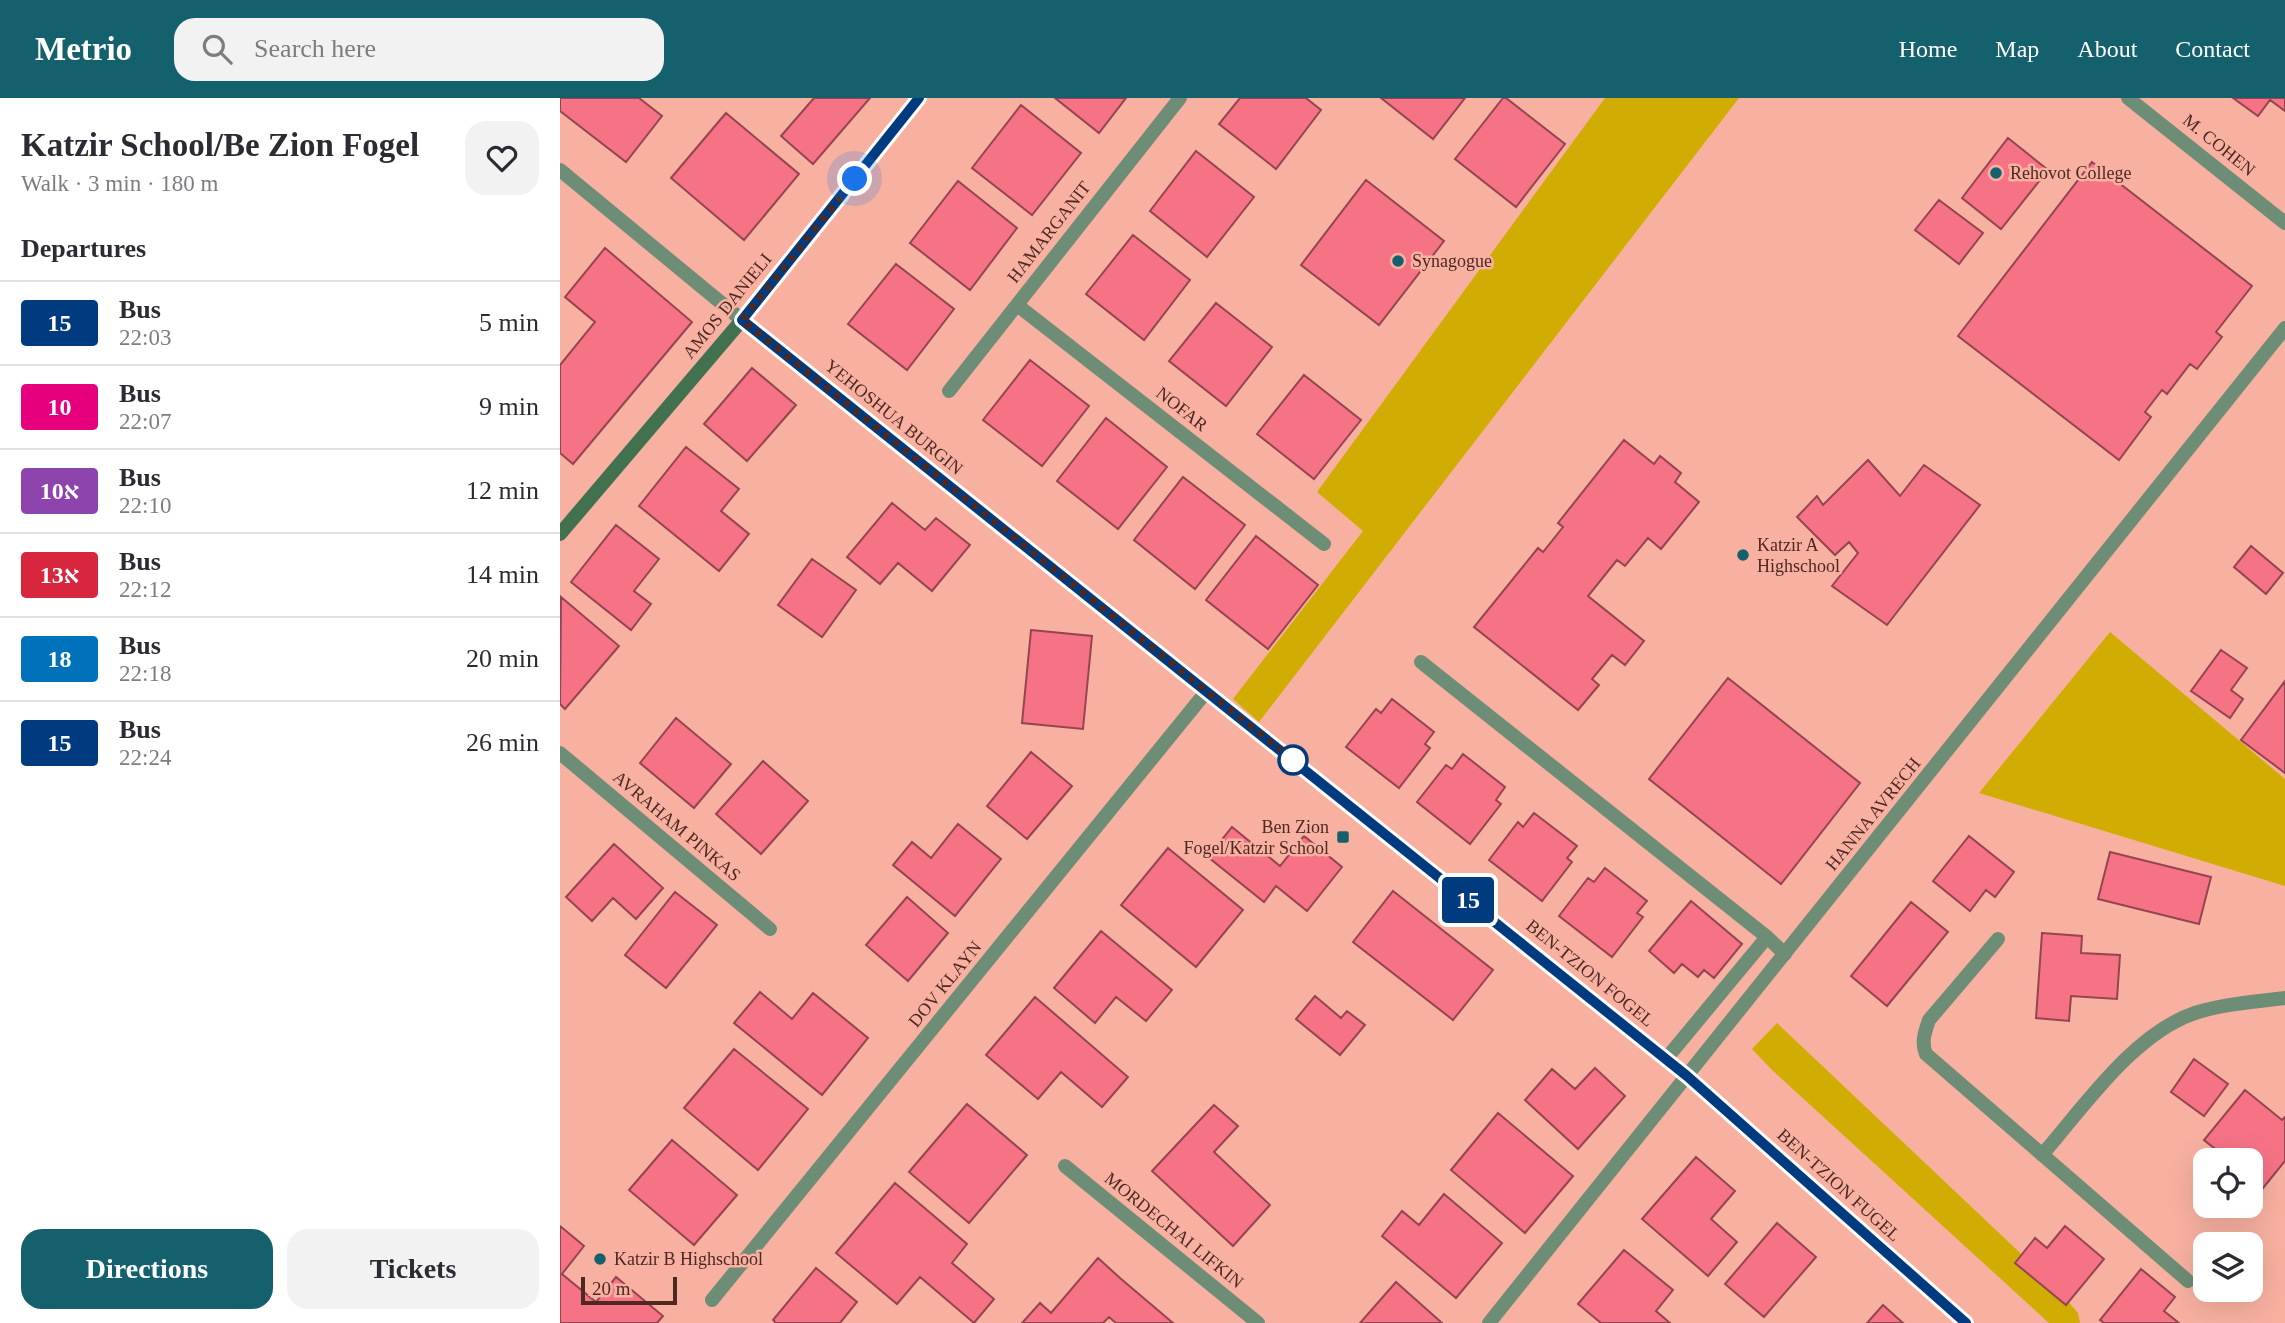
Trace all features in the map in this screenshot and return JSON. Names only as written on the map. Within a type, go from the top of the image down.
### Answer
[{"type":"street","name":"AMOS DANIELI","points":[[560,534],[742,320],[919,98]]},
{"type":"street","name":"HAMARGANIT","points":[[950,391],[1180,98]]},
{"type":"street","name":"M. COHEN","points":[[2128,98],[2285,223]]},
{"type":"street","name":"YEHOSHUA BURGIN","points":[[560,170],[742,320],[1206,692]]},
{"type":"street","name":"NOFAR","points":[[1017,305],[1324,544]]},
{"type":"street","name":"HANNA AVRECH","points":[[1489,1323],[2285,328]]},
{"type":"street","points":[[1421,662],[1785,954]]},
{"type":"street","name":"BEN-TZION FOGEL","points":[[1206,692],[1687,1076]]},
{"type":"street","name":"DOV KLAYN","points":[[712,1300],[1206,692]]},
{"type":"street","name":"AVRAHAM PINKAS","points":[[560,753],[770,929]]},
{"type":"street","points":[[1666,1059],[1767,937]]},
{"type":"street","points":[[1998,939],[1929,1020],[1924,1032],[1923,1046],[1926,1054],[2188,1281]]},
{"type":"street","points":[[2042,1155],[2125,1059],[2157,1030],[2194,1013],[2285,998]]},
{"type":"street","name":"BEN-TZION FUGEL","points":[[1687,1076],[1966,1323]]},
{"type":"street","name":"MORDECHAI LIFKIN","points":[[1065,1166],[1258,1323]]},
{"type":"shaded area","points":[[1605,98],[1739,98],[1259,722],[1233,699],[1363,531],[1317,492]]},
{"type":"shaded area","points":[[2110,632],[2285,779],[2285,886],[1979,793]]},
{"type":"shaded area","points":[[1777,1023],[2052,1283],[2078,1313],[2080,1323],[2049,1323],[1771,1069],[1752,1049]]},
{"type":"building","points":[[560,98],[639,98],[662,116],[626,162],[560,111]]},
{"type":"building","points":[[814,98],[870,98],[813,164],[781,136]]},
{"type":"building","points":[[1055,98],[1126,98],[1099,133]]},
{"type":"building","points":[[1240,98],[1306,98],[1321,110],[1276,169],[1219,124]]},
{"type":"building","points":[[1381,98],[1465,98],[1433,139]]},
{"type":"building","points":[[1503,98],[1565,144],[1516,207],[1455,159]]},
{"type":"building","points":[[2233,98],[2285,98],[2285,111],[2270,100],[2258,116]]},
{"type":"building","points":[[1021,105],[1081,153],[1032,215],[972,168]]},
{"type":"building","points":[[726,113],[799,174],[744,240],[671,178]]},
{"type":"building","points":[[2008,138],[2048,170],[2001,229],[1962,198]]},
{"type":"building","points":[[1196,151],[1254,197],[1207,257],[1150,211]]},
{"type":"building","points":[[2092,162],[2252,286],[2216,332],[2222,337],[2197,369],[2190,364],[2167,394],[2162,390],[2145,412],[2151,417],[2119,460],[1958,336]]},
{"type":"building","points":[[1366,180],[1444,241],[1379,325],[1301,265]]},
{"type":"building","points":[[958,181],[1017,228],[970,290],[910,243]]},
{"type":"building","points":[[1939,200],[1983,233],[1959,264],[1915,230]]},
{"type":"building","points":[[1133,235],[1190,280],[1144,340],[1086,294]]},
{"type":"building","points":[[605,248],[692,322],[573,464],[560,453],[560,365],[595,322],[565,297]]},
{"type":"building","points":[[896,264],[954,309],[907,370],[848,324]]},
{"type":"building","points":[[1216,303],[1272,347],[1226,406],[1169,361]]},
{"type":"building","points":[[1030,360],[1089,406],[1042,466],[983,420]]},
{"type":"building","points":[[752,368],[796,405],[747,461],[704,424]]},
{"type":"building","points":[[1304,375],[1361,420],[1314,479],[1257,434]]},
{"type":"building","points":[[1106,418],[1167,467],[1118,529],[1057,481]]},
{"type":"building","points":[[1624,440],[1654,464],[1660,456],[1681,473],[1675,482],[1699,502],[1661,549],[1648,538],[1625,566],[1617,560],[1588,596],[1644,641],[1625,665],[1612,655],[1592,679],[1599,685],[1578,710],[1474,627],[1538,548],[1543,552],[1563,527],[1558,523]]},
{"type":"building","points":[[686,447],[739,489],[721,511],[749,534],[719,571],[639,506]]},
{"type":"building","points":[[1868,460],[1900,496],[1924,465],[1980,505],[1887,625],[1832,586],[1858,553],[1849,542],[1835,555],[1797,517],[1817,496],[1823,505]]},
{"type":"building","points":[[1183,477],[1245,525],[1195,589],[1134,540]]},
{"type":"building","points":[[892,503],[925,530],[936,518],[970,545],[932,591],[898,563],[880,584],[847,557]]},
{"type":"building","points":[[616,525],[659,559],[634,591],[651,604],[631,630],[571,582]]},
{"type":"building","points":[[1256,536],[1318,585],[1268,649],[1206,600]]},
{"type":"building","points":[[2251,546],[2283,573],[2266,594],[2234,567]]},
{"type":"building","points":[[812,559],[856,590],[822,637],[778,605]]},
{"type":"building","points":[[561,597],[619,646],[565,709],[560,704]]},
{"type":"building","points":[[1031,630],[1092,636],[1083,729],[1022,723]]},
{"type":"building","points":[[2221,650],[2247,668],[2231,690],[2243,699],[2230,718],[2191,691]]},
{"type":"building","points":[[1728,678],[1860,783],[1781,884],[1649,779]]},
{"type":"building","points":[[2285,681],[2285,773],[2241,740]]},
{"type":"building","points":[[1392,699],[1434,732],[1425,744],[1430,748],[1399,788],[1346,747],[1376,709],[1381,713]]},
{"type":"building","points":[[676,718],[731,764],[694,808],[640,763]]},
{"type":"building","points":[[1031,752],[1072,786],[1027,839],[987,806]]},
{"type":"building","points":[[1463,754],[1505,787],[1496,800],[1501,804],[1470,844],[1417,802],[1446,765],[1452,769]]},
{"type":"building","points":[[763,761],[808,801],[761,854],[716,814]]},
{"type":"building","points":[[1534,813],[1577,846],[1567,858],[1572,862],[1542,901],[1489,860],[1518,822],[1523,827]]},
{"type":"building","points":[[958,824],[1001,859],[955,916],[893,865],[912,842],[931,858]]},
{"type":"building","points":[[1232,827],[1280,866],[1304,836],[1342,867],[1307,911],[1276,886],[1264,902],[1208,857]]},
{"type":"building","points":[[1969,836],[2014,872],[1995,897],[1986,890],[1970,911],[1933,881]]},
{"type":"building","points":[[614,844],[663,888],[636,919],[613,898],[592,921],[566,897]]},
{"type":"building","points":[[1168,848],[1243,910],[1196,967],[1121,905]]},
{"type":"building","points":[[2110,852],[2211,877],[2199,924],[2098,899]]},
{"type":"building","points":[[1605,868],[1647,901],[1637,913],[1643,917],[1612,957],[1559,916],[1588,878],[1594,882]]},
{"type":"building","points":[[1393,891],[1493,970],[1453,1020],[1353,942]]},
{"type":"building","points":[[675,892],[717,925],[666,988],[625,955]]},
{"type":"building","points":[[907,897],[948,933],[908,981],[866,945]]},
{"type":"building","points":[[1691,901],[1742,944],[1714,978],[1704,970],[1698,977],[1682,964],[1674,973],[1649,951]]},
{"type":"building","points":[[1911,902],[1948,932],[1887,1006],[1851,976]]},
{"type":"building","points":[[1101,931],[1172,990],[1146,1021],[1116,997],[1095,1023],[1054,988]]},
{"type":"building","points":[[2042,933],[2082,936],[2081,953],[2120,955],[2117,999],[2071,996],[2069,1021],[2036,1018]]},
{"type":"building","points":[[760,992],[792,1019],[813,993],[868,1038],[822,1095],[734,1023]]},
{"type":"building","points":[[1315,996],[1341,1018],[1347,1011],[1365,1025],[1340,1055],[1296,1019]]},
{"type":"building","points":[[1035,997],[1128,1077],[1102,1107],[1061,1072],[1038,1099],[986,1055]]},
{"type":"building","points":[[734,1049],[808,1109],[758,1170],[684,1108]]},
{"type":"building","points":[[2194,1059],[2228,1084],[2204,1116],[2171,1092]]},
{"type":"building","points":[[1595,1068],[1625,1096],[1578,1149],[1525,1100],[1552,1069],[1575,1089]]},
{"type":"building","points":[[2245,1090],[2282,1120],[2285,1117],[2285,1161],[2263,1188],[2263,1148],[2214,1148],[2204,1140]]},
{"type":"building","points":[[967,1104],[1027,1155],[969,1223],[909,1172]]},
{"type":"building","points":[[1214,1105],[1238,1126],[1214,1152],[1270,1205],[1233,1246],[1152,1171]]},
{"type":"building","points":[[1498,1113],[1573,1176],[1525,1233],[1451,1170]]},
{"type":"building","points":[[672,1140],[737,1195],[694,1245],[629,1190]]},
{"type":"building","points":[[1696,1157],[1735,1191],[1711,1219],[1737,1242],[1708,1276],[1642,1219]]},
{"type":"building","points":[[895,1183],[967,1244],[952,1263],[994,1299],[974,1323],[920,1277],[897,1304],[836,1253]]},
{"type":"building","points":[[1444,1194],[1502,1243],[1456,1298],[1382,1236],[1402,1211],[1419,1225]]},
{"type":"building","points":[[1777,1223],[1816,1257],[1764,1317],[1725,1284]]},
{"type":"building","points":[[560,1226],[584,1246],[562,1274],[596,1302],[616,1277],[663,1316],[657,1323],[560,1323]]},
{"type":"building","points":[[2065,1226],[2104,1259],[2066,1305],[2015,1263],[2035,1238],[2047,1248]]},
{"type":"building","points":[[1624,1250],[1673,1290],[1656,1311],[1670,1323],[1601,1323],[1578,1304]]},
{"type":"building","points":[[1098,1258],[1173,1323],[1116,1323],[1109,1317],[1103,1323],[1022,1323],[1040,1303],[1051,1313]]},
{"type":"building","points":[[816,1268],[857,1302],[840,1323],[776,1323],[773,1320]]},
{"type":"building","points":[[2141,1269],[2175,1297],[2164,1311],[2179,1323],[2104,1323],[2100,1320]]},
{"type":"building","points":[[1396,1282],[1442,1323],[1360,1323]]},
{"type":"building","points":[[1883,1305],[1903,1323],[1867,1323]]},
{"type":"bus line","name":"15","points":[[919,98],[742,320],[1687,1076],[1966,1323]]},
{"type":"place","name":"Rehovot College","points":[[1996,173]]},
{"type":"place","name":"Synagogue","points":[[1398,261]]},
{"type":"place","name":"Katzir A Highschool","points":[[1743,555]]},
{"type":"place","name":"Ben Zion Fogel/Katzir School","points":[[1343,837]]},
{"type":"place","name":"Katzir B Highschool","points":[[600,1259]]},
{"type":"route","points":[[855,179],[742,320],[1293,760]]}]
